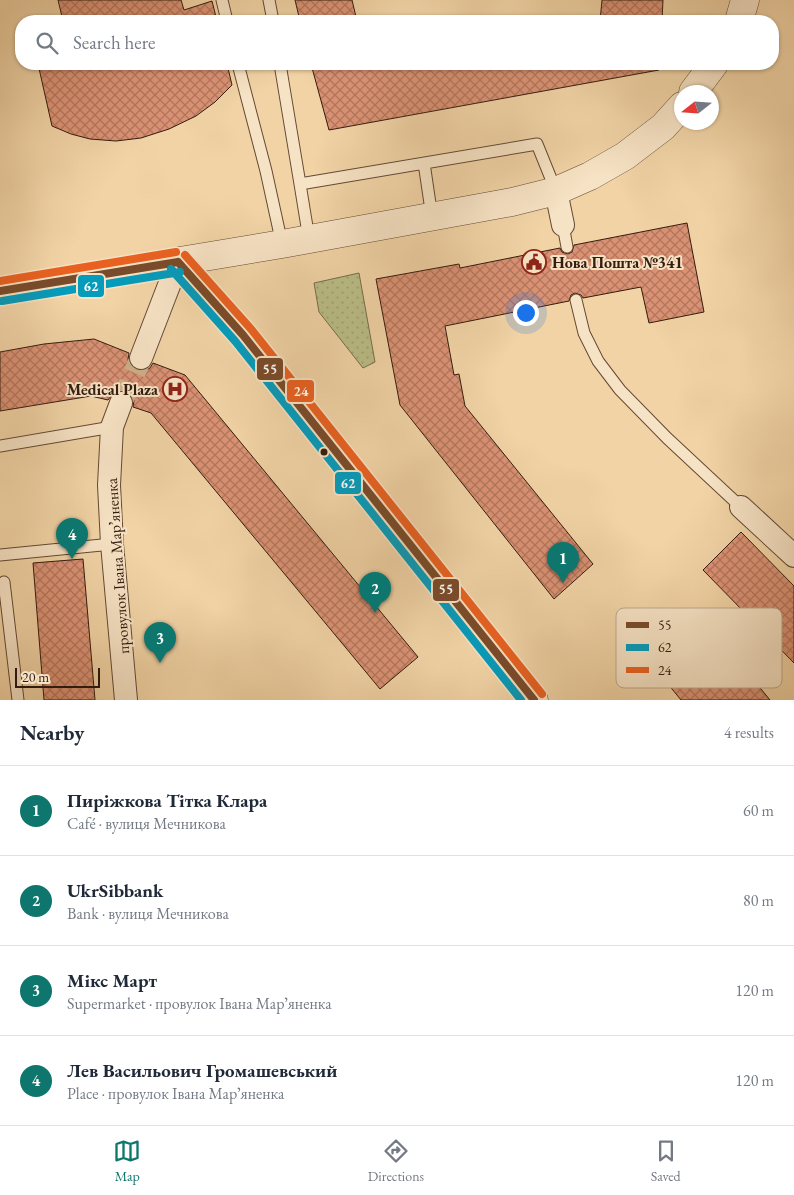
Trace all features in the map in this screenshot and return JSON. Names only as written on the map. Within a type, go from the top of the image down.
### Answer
[{"type":"street","points":[[741,15],[745,0]]},
{"type":"street","points":[[698,85],[710,70]]},
{"type":"street","points":[[0,291],[282,244],[512,202],[556,191],[590,176],[625,156],[662,127],[674,114]]},
{"type":"street","points":[[556,191],[565,236]]},
{"type":"street","points":[[141,358],[178,262]]},
{"type":"street","points":[[178,262],[243,335],[534,700]]},
{"type":"street","name":"провулок Івана Марʼяненка","points":[[121,403],[112,427],[109,485],[112,544],[126,700]]},
{"type":"street","points":[[741,507],[794,556]]},
{"type":"lane","points":[[222,0],[226,15]]},
{"type":"lane","points":[[269,0],[272,15]]},
{"type":"lane","points":[[240,70],[266,171],[282,244]]},
{"type":"lane","points":[[281,70],[309,239]]},
{"type":"lane","points":[[300,184],[538,144],[556,191]]},
{"type":"lane","points":[[424,163],[432,217]]},
{"type":"lane","points":[[576,300],[584,333],[598,361],[620,390],[667,438],[741,507]]},
{"type":"lane","points":[[0,446],[112,427]]},
{"type":"lane","points":[[0,555],[112,544]]},
{"type":"lane","points":[[4,582],[18,700]]},
{"type":"green space","points":[[359,273],[375,362],[363,368],[319,312],[314,283]]},
{"type":"building","points":[[58,0],[181,0],[184,10],[212,1],[216,15],[62,15]]},
{"type":"building","points":[[295,0],[352,0],[356,15],[299,15]]},
{"type":"building","points":[[602,0],[663,0],[662,15],[601,15]]},
{"type":"building","points":[[39,70],[228,70],[232,85],[215,102],[196,116],[169,129],[141,138],[116,141],[90,139],[52,126]]},
{"type":"building","points":[[313,70],[659,70],[329,130]]},
{"type":"building","points":[[687,223],[704,312],[649,323],[641,287],[583,298],[575,293],[571,295],[569,301],[445,326],[454,375],[459,374],[465,406],[593,564],[554,599],[400,405],[376,279],[459,264],[460,268],[560,248],[562,252],[568,254],[572,252],[574,245]]},
{"type":"building","points":[[94,339],[129,353],[128,360],[131,367],[136,370],[144,371],[150,368],[153,363],[185,375],[418,657],[380,689],[151,413],[133,407],[134,400],[126,391],[119,390],[113,393],[108,400],[91,396],[0,411],[0,352],[44,344]]},
{"type":"building","points":[[741,532],[794,586],[794,663],[782,651],[782,608],[740,608],[703,570]]},
{"type":"building","points":[[83,559],[95,700],[44,700],[33,563]]},
{"type":"building","points":[[671,688],[760,688],[770,700],[681,700]]},
{"type":"tunnel","points":[[121,403],[141,358]]},
{"type":"transit line","name":"24","points":[[0,281],[176,252]]},
{"type":"transit line","name":"24","points":[[185,255],[251,329],[542,694]]},
{"type":"transit line","name":"55","points":[[178,262],[243,335],[534,700]]},
{"type":"transit line","name":"55","points":[[0,291],[178,262]]},
{"type":"transit line","name":"62","points":[[171,269],[235,341],[521,700]]},
{"type":"transit line","name":"62","points":[[2,301],[180,272]]},
{"type":"place","name":"Нова Пошта №341","points":[[534,262]]},
{"type":"place","name":"Medical Plaza","points":[[175,389]]},
{"type":"place","name":"Лев Васильович Громашевський","points":[[72,559]]},
{"type":"place","name":"Пиріжкова Тітка Клара","points":[[563,583]]},
{"type":"place","name":"UkrSibbank","points":[[375,613]]},
{"type":"place","name":"Мікс Март","points":[[160,663]]}]
